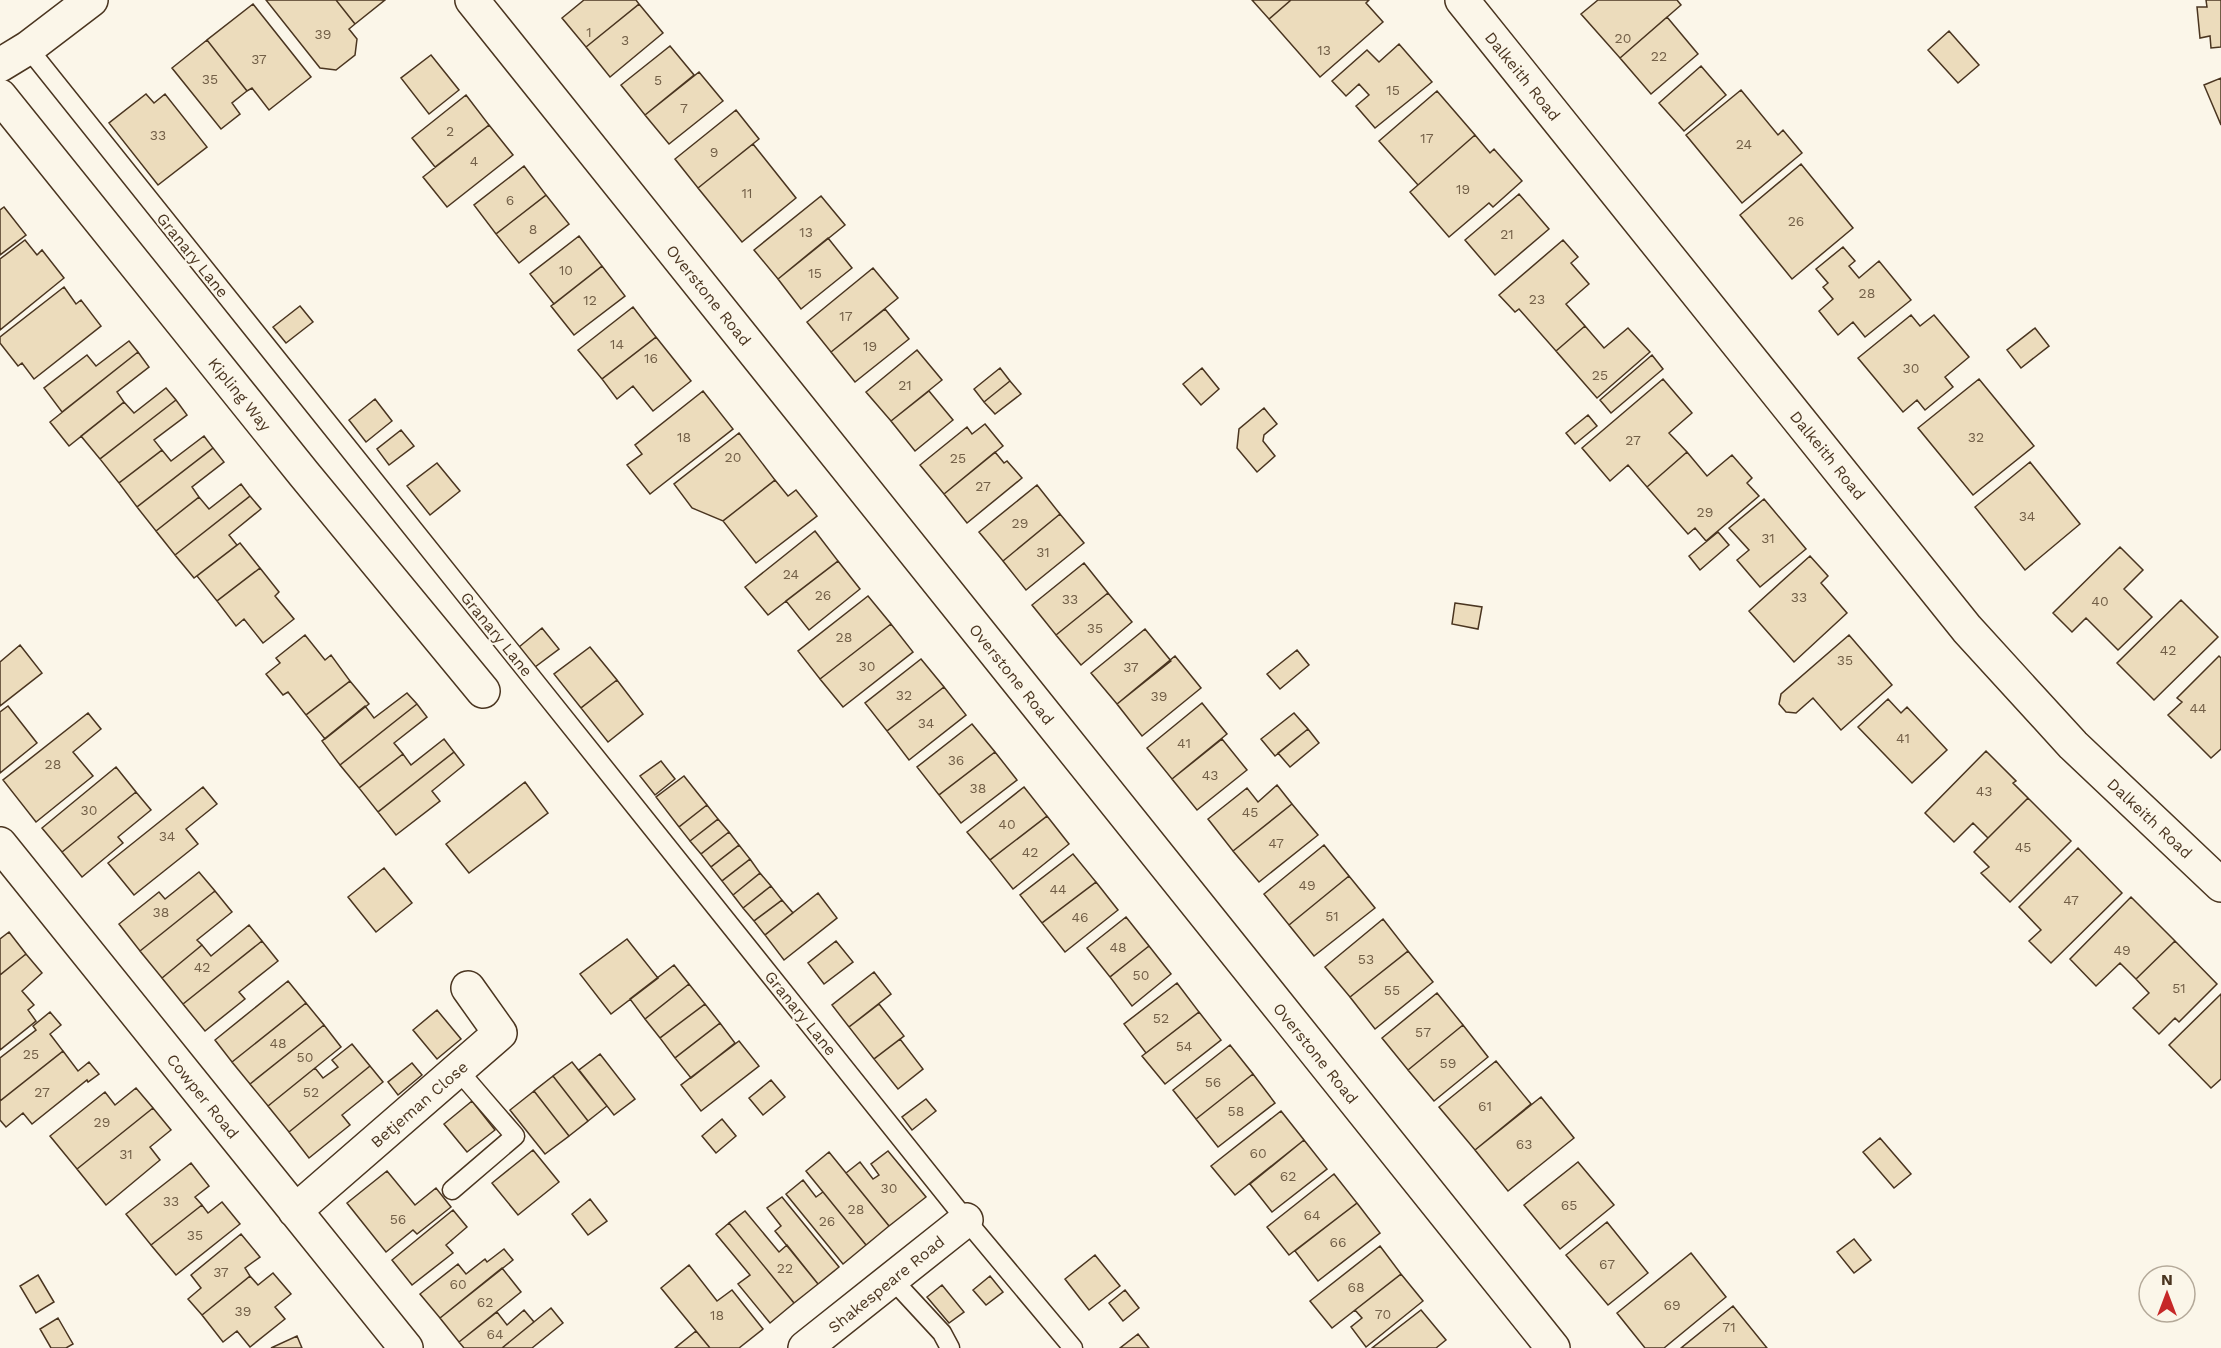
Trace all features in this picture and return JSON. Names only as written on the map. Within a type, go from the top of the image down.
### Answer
[{"type":"street","points":[[0,64],[28,48],[91,0]]},
{"type":"street","name":"Overstone Road","points":[[472,0],[1552,1348]]},
{"type":"street","name":"Dalkeith Road","points":[[1462,0],[1967,629],[2073,746],[2221,885]]},
{"type":"street","name":"Kipling Way","points":[[0,96],[304,474],[483,691]]},
{"type":"street","name":"Cowper Road","points":[[0,844],[406,1348]]},
{"type":"street","name":"Betjeman Close","points":[[295,1211],[500,1033],[468,988]]},
{"type":"street","name":"Shakespeare Road","points":[[806,1348],[966,1220]]},
{"type":"lane","name":"Granary Lane","points":[[28,48],[966,1220],[1073,1348]]},
{"type":"lane","points":[[452,1190],[515,1136],[458,1070]]},
{"type":"lane","points":[[892,1280],[942,1333],[950,1348]]},
{"type":"building","points":[[266,0],[336,0],[355,24],[349,29],[357,39],[355,55],[336,70],[320,68]]},
{"type":"building","points":[[336,0],[385,0],[355,24]]},
{"type":"building","points":[[584,0],[636,0],[639,4],[586,47],[562,18]]},
{"type":"building","points":[[1252,0],[1291,0],[1269,19]]},
{"type":"building","points":[[1291,0],[1369,0],[1366,3],[1383,22],[1320,77],[1269,19]]},
{"type":"building","points":[[1598,0],[1677,0],[1681,5],[1620,58],[1581,14]]},
{"type":"building","points":[[2206,0],[2221,0],[2221,47],[2211,48],[2210,36],[2200,38],[2197,7],[2207,7]]},
{"type":"building","points":[[253,4],[311,77],[269,110],[252,88],[247,91],[207,40]]},
{"type":"building","points":[[639,4],[663,33],[610,77],[586,47]]},
{"type":"building","points":[[1667,17],[1698,54],[1651,94],[1620,58]]},
{"type":"building","points":[[1949,31],[1979,65],[1958,83],[1928,50]]},
{"type":"building","points":[[207,40],[247,91],[232,103],[240,114],[221,129],[172,68]]},
{"type":"building","points":[[1399,44],[1432,82],[1375,128],[1356,106],[1369,95],[1359,84],[1346,96],[1332,81],[1367,50],[1379,62]]},
{"type":"building","points":[[670,46],[694,75],[645,115],[621,85]]},
{"type":"building","points":[[431,55],[459,90],[429,114],[401,78]]},
{"type":"building","points":[[1701,66],[1726,95],[1684,131],[1659,103]]},
{"type":"building","points":[[699,72],[723,101],[669,144],[645,115]]},
{"type":"building","points":[[2221,78],[2221,125],[2204,85]]},
{"type":"building","points":[[1741,90],[1778,135],[1783,130],[1802,153],[1742,203],[1686,135]]},
{"type":"building","points":[[1437,91],[1475,135],[1418,185],[1379,141]]},
{"type":"building","points":[[146,94],[154,103],[165,94],[207,147],[158,185],[109,123]]},
{"type":"building","points":[[466,95],[489,125],[435,167],[412,138]]},
{"type":"building","points":[[736,110],[759,139],[698,188],[675,159]]},
{"type":"building","points":[[489,125],[513,155],[447,207],[423,177]]},
{"type":"building","points":[[1475,135],[1490,153],[1494,149],[1522,181],[1493,207],[1489,203],[1449,237],[1410,192]]},
{"type":"building","points":[[753,144],[796,198],[742,242],[698,188]]},
{"type":"building","points":[[1801,164],[1853,228],[1792,279],[1740,215]]},
{"type":"building","points":[[524,166],[546,195],[496,234],[474,205]]},
{"type":"building","points":[[1519,194],[1549,229],[1495,275],[1465,240]]},
{"type":"building","points":[[546,195],[569,224],[519,263],[496,234]]},
{"type":"building","points":[[821,196],[845,225],[778,279],[754,250]]},
{"type":"building","points":[[4,207],[26,235],[0,255],[0,210]]},
{"type":"building","points":[[579,236],[602,266],[554,304],[530,274]]},
{"type":"building","points":[[828,238],[852,268],[801,309],[778,279]]},
{"type":"building","points":[[25,240],[37,255],[42,250],[64,278],[0,330],[0,259]]},
{"type":"building","points":[[1563,240],[1578,257],[1571,263],[1589,284],[1566,304],[1585,326],[1556,351],[1519,309],[1515,312],[1499,295]]},
{"type":"building","points":[[1843,247],[1855,261],[1849,266],[1859,278],[1879,261],[1911,300],[1865,337],[1853,322],[1838,335],[1819,311],[1833,299],[1823,287],[1828,283],[1816,269]]},
{"type":"building","points":[[602,266],[625,296],[574,335],[551,306]]},
{"type":"building","points":[[873,268],[898,298],[831,352],[807,322]]},
{"type":"building","points":[[64,287],[76,304],[81,300],[101,326],[34,379],[22,363],[18,366],[0,343],[0,337]]},
{"type":"building","points":[[300,306],[313,322],[286,343],[273,327]]},
{"type":"building","points":[[633,307],[656,337],[602,379],[578,350]]},
{"type":"building","points":[[885,309],[909,339],[855,382],[831,352]]},
{"type":"building","points":[[1911,315],[1920,326],[1934,315],[1969,357],[1945,377],[1953,387],[1925,410],[1917,400],[1903,412],[1858,358]]},
{"type":"building","points":[[1585,326],[1604,348],[1628,328],[1650,352],[1597,398],[1556,351]]},
{"type":"building","points":[[2035,328],[2049,346],[2021,368],[2007,350]]},
{"type":"building","points":[[656,337],[691,381],[653,411],[633,386],[617,399],[602,379]]},
{"type":"building","points":[[129,341],[138,352],[62,412],[44,388],[87,355],[96,366]]},
{"type":"building","points":[[917,350],[942,380],[891,421],[866,392]]},
{"type":"building","points":[[138,352],[149,367],[117,392],[124,402],[69,446],[50,422]]},
{"type":"building","points":[[1652,355],[1663,369],[1611,413],[1600,400]]},
{"type":"building","points":[[1000,368],[1010,381],[984,402],[974,389]]},
{"type":"building","points":[[1202,368],[1219,389],[1201,405],[1183,384]]},
{"type":"building","points":[[1663,379],[1692,413],[1669,433],[1687,452],[1647,487],[1628,465],[1610,481],[1582,448]]},
{"type":"building","points":[[1979,379],[2034,446],[1973,495],[1918,428]]},
{"type":"building","points":[[1010,381],[1021,394],[995,414],[984,402]]},
{"type":"building","points":[[166,388],[176,400],[100,459],[81,436],[124,402],[134,413]]},
{"type":"building","points":[[703,391],[733,429],[650,494],[627,465],[642,454],[635,445]]},
{"type":"building","points":[[929,391],[953,420],[915,451],[891,421]]},
{"type":"building","points":[[375,399],[392,421],[366,442],[349,420]]},
{"type":"building","points":[[176,400],[187,415],[154,440],[162,450],[119,483],[100,459]]},
{"type":"building","points":[[1264,408],[1277,424],[1264,435],[1263,441],[1275,456],[1257,472],[1237,448],[1239,429]]},
{"type":"building","points":[[1588,415],[1597,426],[1575,444],[1566,433]]},
{"type":"building","points":[[985,424],[1003,446],[944,494],[920,465],[967,427],[972,434]]},
{"type":"building","points":[[401,430],[414,446],[389,465],[377,449]]},
{"type":"building","points":[[739,433],[775,480],[723,521],[692,508],[674,484]]},
{"type":"building","points":[[204,436],[213,448],[137,507],[119,483],[162,450],[171,461]]},
{"type":"building","points":[[213,448],[224,462],[192,487],[199,497],[156,531],[137,507]]},
{"type":"building","points":[[995,452],[1004,463],[1007,461],[1022,478],[967,523],[944,494]]},
{"type":"building","points":[[1687,452],[1707,476],[1732,455],[1752,478],[1747,483],[1759,496],[1706,541],[1695,528],[1688,534],[1647,487]]},
{"type":"building","points":[[2030,462],[2080,524],[2025,570],[1975,507]]},
{"type":"building","points":[[437,463],[460,491],[430,515],[407,486]]},
{"type":"building","points":[[775,480],[788,496],[796,490],[817,516],[756,563],[723,521]]},
{"type":"building","points":[[241,484],[250,496],[175,555],[156,531],[199,497],[209,509]]},
{"type":"building","points":[[1037,485],[1060,514],[1003,561],[979,532]]},
{"type":"building","points":[[250,496],[261,509],[229,535],[237,545],[194,578],[175,555]]},
{"type":"building","points":[[1764,499],[1806,549],[1760,587],[1737,560],[1749,550],[1729,528]]},
{"type":"building","points":[[1060,514],[1084,543],[1026,590],[1003,561]]},
{"type":"building","points":[[815,531],[838,561],[768,615],[745,587]]},
{"type":"building","points":[[1718,532],[1729,545],[1700,570],[1689,556]]},
{"type":"building","points":[[240,543],[260,568],[217,601],[197,576]]},
{"type":"building","points":[[2120,547],[2143,570],[2124,589],[2152,617],[2118,650],[2086,618],[2072,632],[2053,613]]},
{"type":"building","points":[[1810,556],[1828,576],[1821,583],[1847,613],[1794,662],[1749,611]]},
{"type":"building","points":[[838,561],[860,589],[809,630],[786,601]]},
{"type":"building","points":[[1084,563],[1108,593],[1056,635],[1032,605]]},
{"type":"building","points":[[260,568],[279,592],[275,596],[294,619],[263,643],[244,619],[236,626],[217,601]]},
{"type":"building","points":[[1108,593],[1132,622],[1081,665],[1056,635]]},
{"type":"building","points":[[868,596],[891,624],[820,679],[798,651]]},
{"type":"building","points":[[2181,600],[2218,637],[2154,700],[2117,663]]},
{"type":"building","points":[[1455,603],[1482,607],[1478,629],[1452,624]]},
{"type":"building","points":[[891,624],[913,652],[843,707],[820,679]]},
{"type":"building","points":[[542,628],[559,649],[535,667],[519,647]]},
{"type":"building","points":[[1145,629],[1171,661],[1117,704],[1091,673]]},
{"type":"building","points":[[305,635],[325,660],[331,655],[350,681],[306,715],[288,692],[283,695],[266,674],[280,663],[276,658]]},
{"type":"building","points":[[1849,635],[1892,685],[1841,730],[1813,698],[1796,713],[1786,712],[1779,704],[1781,694]]},
{"type":"building","points":[[20,645],[42,673],[0,706],[0,662]]},
{"type":"building","points":[[590,647],[617,680],[581,708],[554,674]]},
{"type":"building","points":[[1297,650],[1309,665],[1280,689],[1267,674]]},
{"type":"building","points":[[1175,656],[1201,688],[1142,736],[1117,704]]},
{"type":"building","points":[[2219,656],[2221,658],[2221,749],[2211,758],[2168,715],[2182,702],[2177,698]]},
{"type":"building","points":[[921,659],[944,687],[887,731],[865,703]]},
{"type":"building","points":[[617,680],[643,714],[608,742],[581,708]]},
{"type":"building","points":[[350,681],[369,704],[325,739],[306,715]]},
{"type":"building","points":[[944,687],[966,715],[909,760],[887,731]]},
{"type":"building","points":[[407,693],[417,704],[340,765],[322,741],[365,706],[374,718]]},
{"type":"building","points":[[1888,699],[1901,713],[1907,707],[1947,750],[1912,783],[1858,727]]},
{"type":"building","points":[[1202,703],[1227,734],[1172,779],[1147,748]]},
{"type":"building","points":[[417,704],[427,717],[394,743],[403,754],[359,788],[340,765]]},
{"type":"building","points":[[8,706],[37,743],[0,773],[0,712]]},
{"type":"building","points":[[88,713],[101,729],[73,752],[93,776],[36,822],[3,780]]},
{"type":"building","points":[[1294,713],[1308,729],[1275,756],[1261,739]]},
{"type":"building","points":[[972,724],[995,752],[939,795],[917,767]]},
{"type":"building","points":[[1308,729],[1319,743],[1290,767],[1278,753]]},
{"type":"building","points":[[444,739],[454,752],[378,812],[359,788],[403,754],[411,765]]},
{"type":"building","points":[[1222,739],[1247,770],[1197,810],[1172,779]]},
{"type":"building","points":[[1986,751],[2016,781],[2013,783],[2028,798],[1988,838],[1973,823],[1954,842],[1925,813]]},
{"type":"building","points":[[454,752],[464,765],[432,791],[440,801],[396,835],[378,812]]},
{"type":"building","points":[[995,752],[1017,780],[961,823],[939,795]]},
{"type":"building","points":[[661,761],[675,779],[655,795],[640,776]]},
{"type":"building","points":[[116,767],[136,792],[62,852],[42,828]]},
{"type":"building","points":[[684,776],[707,805],[679,827],[656,797]]},
{"type":"building","points":[[525,782],[548,813],[469,873],[446,844]]},
{"type":"building","points":[[1277,785],[1292,804],[1233,851],[1208,819],[1247,788],[1258,802]]},
{"type":"building","points":[[203,787],[217,804],[186,829],[198,844],[134,895],[108,863]]},
{"type":"building","points":[[1024,787],[1047,816],[990,860],[967,832]]},
{"type":"building","points":[[136,792],[151,810],[118,837],[123,843],[82,877],[62,852]]},
{"type":"building","points":[[2028,798],[2071,841],[2010,902],[1981,873],[1989,867],[1974,852]]},
{"type":"building","points":[[1292,804],[1318,835],[1259,882],[1233,851]]},
{"type":"building","points":[[707,805],[718,819],[690,841],[679,827]]},
{"type":"building","points":[[1047,816],[1069,844],[1013,889],[990,860]]},
{"type":"building","points":[[718,819],[729,832],[701,854],[690,841]]},
{"type":"building","points":[[729,832],[739,845],[711,867],[701,854]]},
{"type":"building","points":[[739,845],[750,859],[722,881],[711,867]]},
{"type":"building","points":[[1324,845],[1349,876],[1289,925],[1264,894]]},
{"type":"building","points":[[2078,848],[2122,893],[2051,963],[2029,941],[2041,930],[2019,907]]},
{"type":"building","points":[[1073,854],[1096,882],[1042,923],[1020,895]]},
{"type":"building","points":[[750,859],[760,873],[733,895],[722,881]]},
{"type":"building","points":[[384,868],[412,903],[376,932],[348,897]]},
{"type":"building","points":[[199,872],[215,891],[140,951],[119,924],[159,892],[165,899]]},
{"type":"building","points":[[760,873],[771,886],[743,908],[733,895]]},
{"type":"building","points":[[1349,876],[1375,908],[1314,956],[1289,925]]},
{"type":"building","points":[[1096,882],[1118,910],[1065,952],[1042,923]]},
{"type":"building","points":[[771,886],[782,900],[754,921],[743,908]]},
{"type":"building","points":[[215,891],[232,912],[197,940],[202,945],[162,978],[140,951]]},
{"type":"building","points":[[818,893],[837,918],[784,960],[765,935]]},
{"type":"building","points":[[2131,897],[2175,941],[2136,979],[2120,963],[2096,986],[2070,959]]},
{"type":"building","points":[[782,900],[793,913],[765,935],[754,921]]},
{"type":"building","points":[[1126,917],[1149,946],[1110,977],[1087,948]]},
{"type":"building","points":[[1383,919],[1408,951],[1350,997],[1325,967]]},
{"type":"building","points":[[249,925],[262,941],[183,1004],[162,978],[202,945],[211,956]]},
{"type":"building","points":[[9,932],[26,954],[0,975],[0,939]]},
{"type":"building","points":[[627,939],[658,978],[611,1014],[580,974]]},
{"type":"building","points":[[262,941],[278,961],[239,992],[245,999],[205,1031],[183,1004]]},
{"type":"building","points":[[836,941],[853,962],[824,984],[808,963]]},
{"type":"building","points":[[2175,941],[2217,984],[2179,1022],[2175,1018],[2159,1034],[2133,1008],[2149,993],[2136,979]]},
{"type":"building","points":[[1149,946],[1171,974],[1132,1006],[1110,977]]},
{"type":"building","points":[[1408,951],[1433,982],[1375,1029],[1350,997]]},
{"type":"building","points":[[26,954],[42,973],[22,991],[34,1005],[28,1010],[36,1021],[0,1050],[0,975]]},
{"type":"building","points":[[674,965],[689,984],[645,1019],[630,999]]},
{"type":"building","points":[[874,972],[891,994],[849,1027],[832,1005]]},
{"type":"building","points":[[288,981],[306,1003],[232,1062],[215,1040]]},
{"type":"building","points":[[1177,983],[1199,1012],[1146,1053],[1124,1024]]},
{"type":"building","points":[[689,984],[705,1004],[660,1038],[645,1019]]},
{"type":"building","points":[[1437,993],[1463,1025],[1408,1070],[1382,1038]]},
{"type":"building","points":[[2221,994],[2221,1079],[2211,1088],[2169,1045]]},
{"type":"building","points":[[306,1003],[324,1025],[250,1084],[232,1062]]},
{"type":"building","points":[[705,1004],[720,1023],[675,1058],[660,1038]]},
{"type":"building","points":[[879,1004],[904,1036],[874,1059],[849,1027]]},
{"type":"building","points":[[437,1010],[461,1039],[437,1059],[413,1030]]},
{"type":"building","points":[[50,1012],[61,1025],[50,1034],[63,1051],[0,1101],[0,1058],[36,1030],[33,1026]]},
{"type":"building","points":[[1199,1012],[1221,1040],[1165,1084],[1142,1056]]},
{"type":"building","points":[[720,1023],[735,1043],[691,1078],[675,1058]]},
{"type":"building","points":[[324,1025],[341,1047],[268,1106],[250,1084]]},
{"type":"building","points":[[1463,1025],[1488,1057],[1434,1101],[1408,1070]]},
{"type":"building","points":[[900,1039],[923,1069],[898,1089],[874,1059]]},
{"type":"building","points":[[739,1041],[759,1066],[701,1111],[681,1085]]},
{"type":"building","points":[[352,1044],[370,1066],[289,1132],[268,1106],[315,1068],[323,1078],[338,1067],[332,1060]]},
{"type":"building","points":[[1230,1045],[1253,1074],[1196,1119],[1173,1090]]},
{"type":"building","points":[[63,1051],[78,1071],[89,1062],[99,1074],[88,1082],[87,1080],[32,1124],[23,1113],[6,1127],[0,1120],[0,1101]]},
{"type":"building","points":[[600,1054],[635,1099],[614,1115],[579,1070]]},
{"type":"building","points":[[1496,1061],[1531,1104],[1475,1150],[1439,1107]]},
{"type":"building","points":[[572,1062],[607,1106],[588,1121],[553,1076]]},
{"type":"building","points":[[412,1063],[422,1075],[398,1095],[388,1082]]},
{"type":"building","points":[[370,1066],[383,1082],[342,1115],[350,1125],[309,1158],[289,1132]]},
{"type":"building","points":[[1253,1074],[1275,1103],[1218,1147],[1196,1119]]},
{"type":"building","points":[[553,1076],[588,1121],[569,1136],[534,1091]]},
{"type":"building","points":[[771,1080],[785,1097],[763,1115],[749,1098]]},
{"type":"building","points":[[136,1088],[153,1108],[77,1169],[50,1136],[105,1092],[115,1105]]},
{"type":"building","points":[[534,1091],[569,1136],[545,1154],[510,1110]]},
{"type":"building","points":[[1541,1097],[1574,1138],[1508,1191],[1475,1150]]},
{"type":"building","points":[[926,1099],[936,1111],[912,1130],[902,1117]]},
{"type":"building","points":[[472,1101],[495,1130],[467,1152],[444,1124]]},
{"type":"building","points":[[153,1108],[171,1130],[150,1147],[160,1160],[106,1205],[77,1169]]},
{"type":"building","points":[[1281,1111],[1304,1140],[1235,1195],[1211,1166]]},
{"type":"building","points":[[722,1119],[736,1136],[716,1153],[702,1136]]},
{"type":"building","points":[[1880,1138],[1911,1174],[1894,1188],[1863,1152]]},
{"type":"building","points":[[1304,1140],[1327,1169],[1272,1212],[1250,1184]]},
{"type":"building","points":[[533,1150],[559,1182],[518,1215],[492,1183]]},
{"type":"building","points":[[888,1151],[926,1197],[889,1226],[846,1173],[860,1162],[873,1179],[879,1175],[871,1164]]},
{"type":"building","points":[[829,1152],[889,1226],[866,1245],[806,1171]]},
{"type":"building","points":[[1578,1162],[1614,1205],[1560,1249],[1524,1205]]},
{"type":"building","points":[[191,1163],[209,1186],[195,1197],[202,1205],[151,1245],[126,1214]]},
{"type":"building","points":[[387,1171],[415,1205],[436,1188],[451,1207],[417,1234],[413,1230],[386,1252],[347,1203]]},
{"type":"building","points":[[1334,1174],[1357,1203],[1289,1255],[1267,1227]]},
{"type":"building","points":[[803,1180],[816,1197],[823,1192],[866,1245],[843,1264],[786,1194]]},
{"type":"building","points":[[782,1197],[839,1267],[818,1284],[775,1231],[781,1226],[767,1208]]},
{"type":"building","points":[[590,1199],[607,1221],[588,1235],[572,1214]]},
{"type":"building","points":[[222,1202],[240,1224],[176,1275],[151,1245],[202,1205],[208,1213]]},
{"type":"building","points":[[1357,1203],[1380,1233],[1318,1281],[1295,1251]]},
{"type":"building","points":[[453,1210],[467,1227],[446,1245],[453,1253],[412,1285],[392,1260]]},
{"type":"building","points":[[745,1211],[779,1252],[787,1245],[818,1284],[794,1303],[729,1223]]},
{"type":"building","points":[[1607,1222],[1648,1273],[1608,1305],[1566,1255]]},
{"type":"building","points":[[729,1223],[794,1303],[770,1323],[738,1284],[750,1275],[716,1234]]},
{"type":"building","points":[[241,1234],[260,1257],[245,1268],[250,1276],[202,1315],[188,1299],[201,1288],[191,1275]]},
{"type":"building","points":[[1854,1239],[1871,1260],[1854,1273],[1837,1252]]},
{"type":"building","points":[[1380,1246],[1401,1274],[1332,1328],[1310,1301]]},
{"type":"building","points":[[504,1249],[513,1260],[440,1318],[420,1294],[458,1264],[466,1274],[485,1259],[487,1262]]},
{"type":"building","points":[[1691,1253],[1726,1297],[1664,1348],[1645,1348],[1617,1313]]},
{"type":"building","points":[[1095,1255],[1120,1286],[1089,1310],[1065,1279]]},
{"type":"building","points":[[689,1265],[717,1301],[732,1290],[763,1329],[739,1348],[710,1348],[661,1288]]},
{"type":"building","points":[[502,1268],[521,1292],[459,1342],[440,1318]]},
{"type":"building","points":[[273,1273],[291,1294],[275,1307],[285,1319],[250,1347],[237,1331],[223,1342],[202,1315],[250,1276],[258,1285]]},
{"type":"building","points":[[1401,1274],[1423,1301],[1366,1347],[1351,1327],[1362,1318],[1355,1310]]},
{"type":"building","points":[[38,1275],[54,1302],[36,1313],[20,1286]]},
{"type":"building","points":[[990,1276],[1003,1292],[986,1305],[973,1290]]},
{"type":"building","points":[[942,1285],[964,1312],[949,1323],[927,1297]]},
{"type":"building","points":[[1125,1290],[1139,1308],[1123,1321],[1109,1303]]},
{"type":"building","points":[[1733,1306],[1767,1348],[1681,1348]]},
{"type":"building","points":[[551,1308],[563,1323],[532,1348],[502,1348]]},
{"type":"building","points":[[524,1310],[534,1322],[502,1348],[464,1348],[459,1342],[497,1312],[507,1325]]},
{"type":"building","points":[[1421,1310],[1446,1340],[1436,1348],[1372,1348]]},
{"type":"building","points":[[58,1318],[73,1344],[66,1348],[51,1348],[40,1329]]},
{"type":"building","points":[[696,1331],[710,1348],[675,1348]]},
{"type":"building","points":[[1138,1334],[1149,1348],[1120,1348]]},
{"type":"building","points":[[297,1336],[302,1348],[271,1348]]}]
